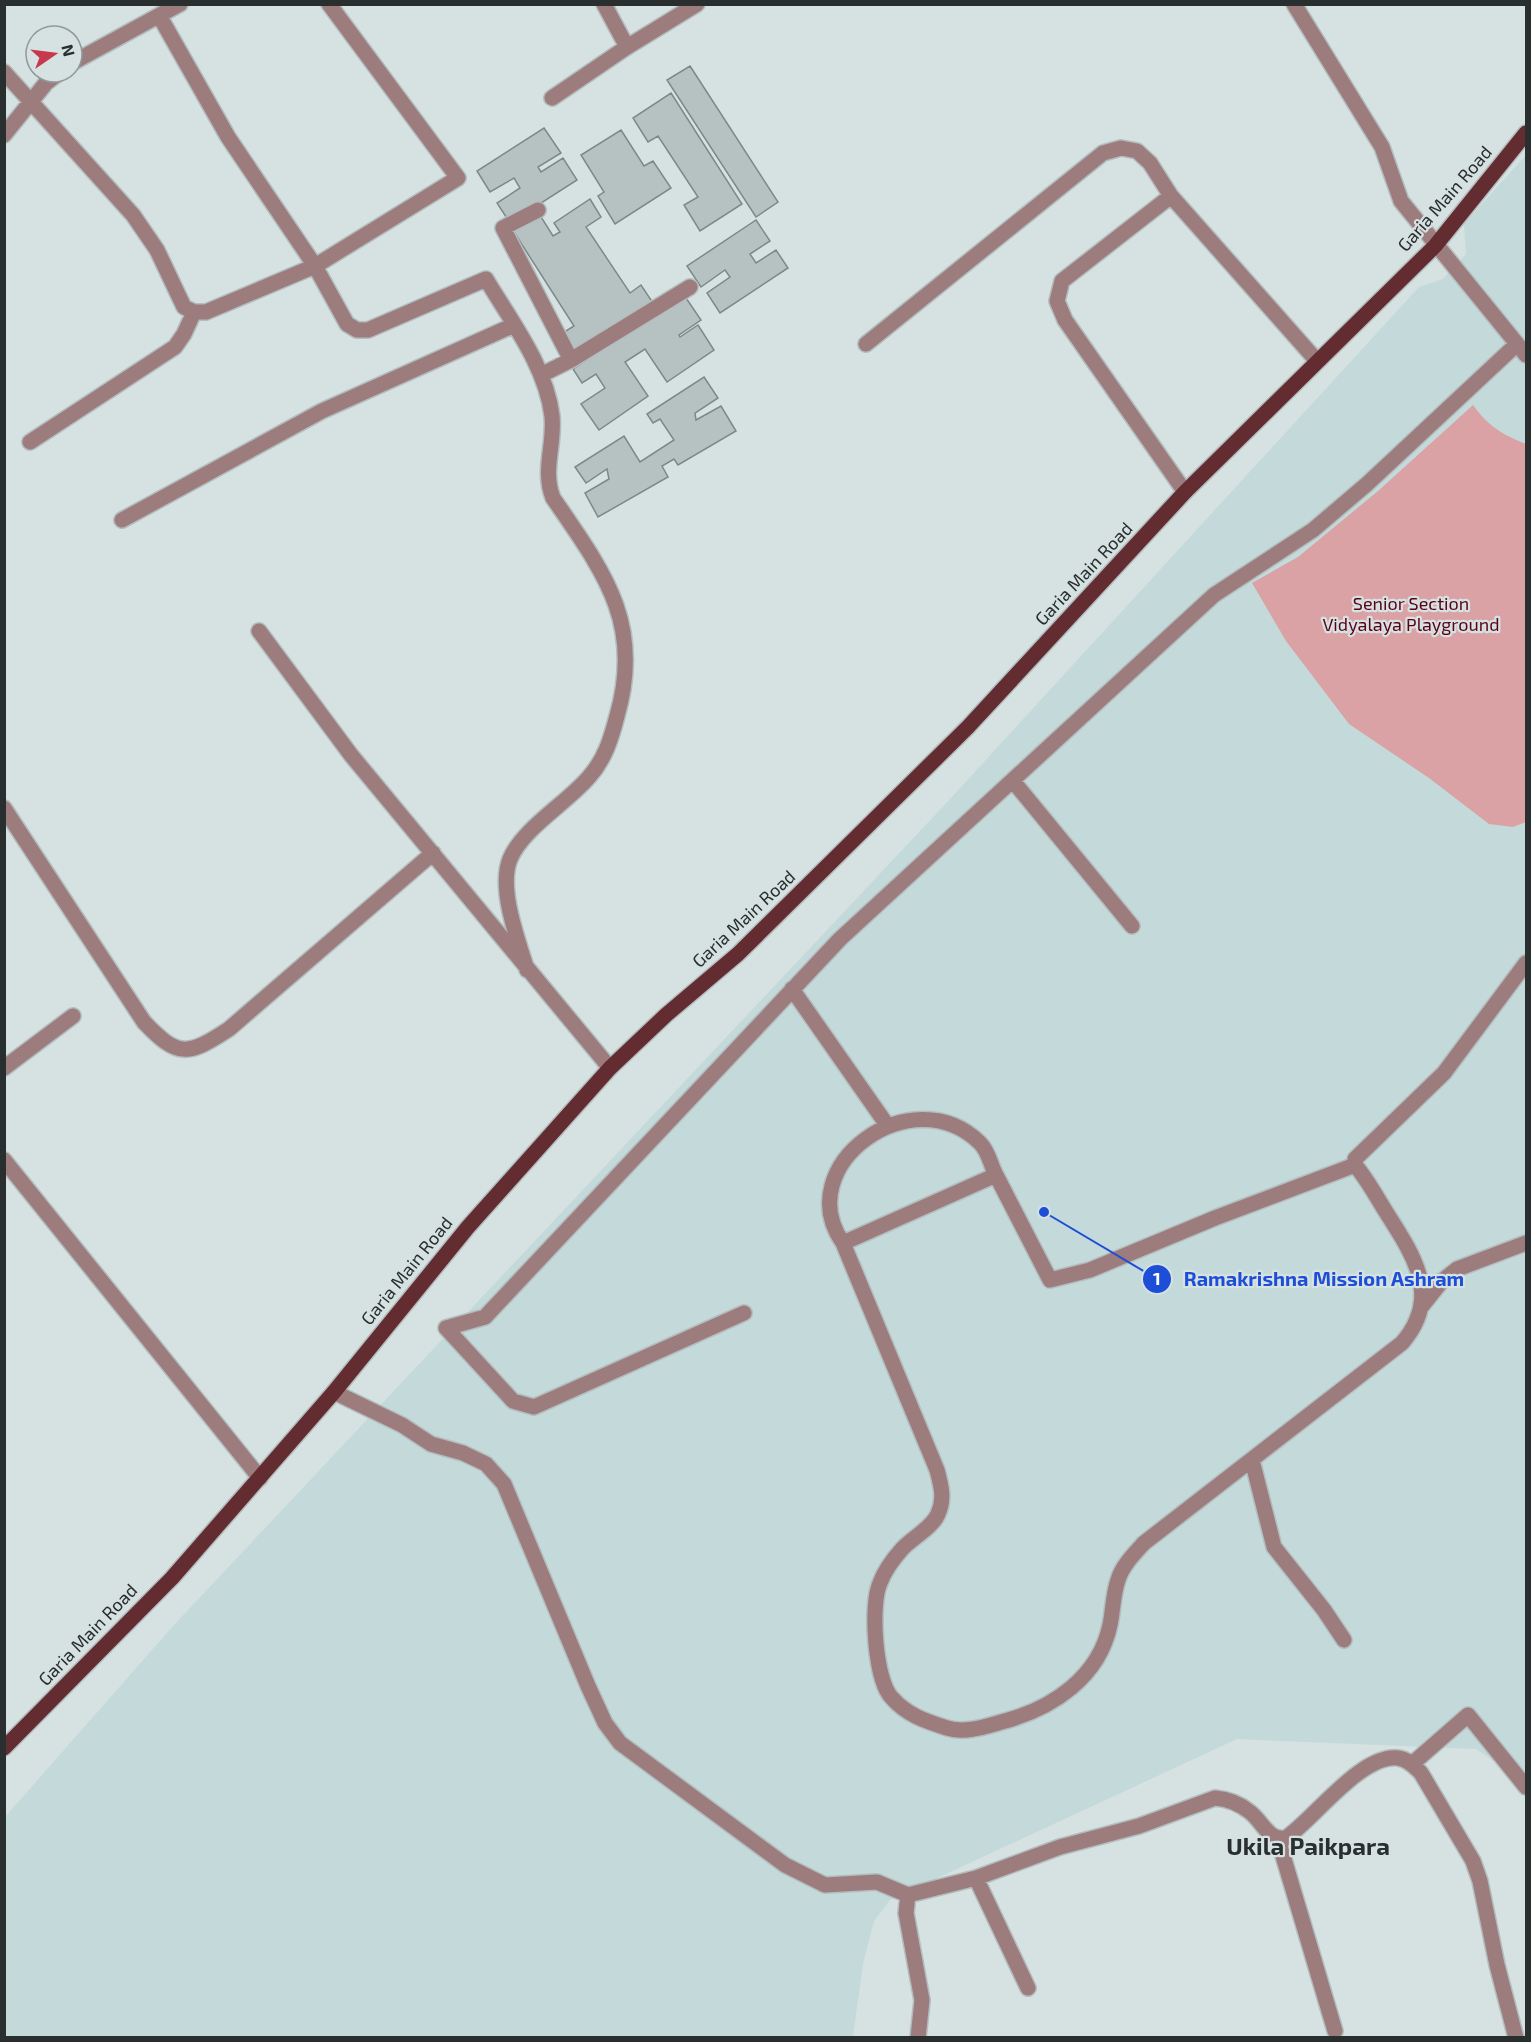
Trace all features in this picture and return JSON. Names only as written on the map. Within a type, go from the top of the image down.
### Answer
[{"type":"main road","name":"Garia Main Road","points":[[4,1748],[172,1578],[334,1392],[468,1227],[610,1068],[666,1015],[738,954],[968,728],[1185,492],[1435,246],[1527,133]]},
{"type":"street","points":[[84,57],[180,4]]},
{"type":"street","points":[[4,72],[133,215],[156,250],[184,307],[194,312],[206,312],[315,266],[458,178],[329,4]]},
{"type":"street","points":[[604,4],[627,47]]},
{"type":"street","points":[[552,98],[627,47],[697,4]]},
{"type":"street","points":[[744,1313],[534,1407],[513,1401],[446,1328],[485,1317],[840,939],[1214,595],[1313,530],[1522,349],[1435,246],[1401,201],[1382,147],[1294,4]]},
{"type":"street","points":[[160,17],[228,137],[315,266],[347,324],[357,330],[368,330],[486,279],[541,375],[552,419],[546,469],[548,484],[553,498],[611,588],[622,622],[626,664],[620,706],[609,746],[600,763],[588,779],[521,842],[510,859],[507,885],[511,915],[527,970]]},
{"type":"street","points":[[4,135],[45,84]]},
{"type":"street","points":[[866,344],[1103,153],[1121,148],[1137,151],[1150,163],[1171,196],[1317,361]]},
{"type":"street","points":[[1171,196],[1062,282],[1058,301],[1065,320],[1185,492]]},
{"type":"street","points":[[538,210],[503,228],[571,360]]},
{"type":"street","points":[[541,375],[571,360],[690,287]]},
{"type":"street","points":[[30,442],[175,346],[184,334],[194,312]]},
{"type":"street","points":[[122,520],[322,411],[514,325]]},
{"type":"street","points":[[259,631],[344,747],[610,1068]]},
{"type":"street","points":[[1013,781],[1132,926]]},
{"type":"street","points":[[4,808],[144,1022],[166,1045],[183,1049],[204,1045],[229,1029],[433,853]]},
{"type":"street","points":[[1355,1165],[1215,1218],[1090,1270],[1050,1280],[996,1175],[988,1154],[964,1130],[937,1120],[903,1119],[886,1125],[868,1136],[840,1166],[833,1185],[830,1208],[834,1230],[843,1243],[937,1470],[943,1493],[938,1515],[901,1550],[879,1584],[874,1615],[878,1659],[889,1696],[912,1716],[951,1730],[974,1729],[1016,1718],[1068,1693],[1100,1653],[1110,1628],[1118,1580],[1128,1561],[1161,1527],[1252,1460],[1402,1343],[1416,1328],[1422,1306],[1421,1279],[1411,1251],[1355,1165],[1358,1155],[1444,1073],[1527,963]]},
{"type":"street","points":[[792,989],[886,1125]]},
{"type":"street","points":[[4,1068],[73,1016]]},
{"type":"street","points":[[4,1160],[260,1478]]},
{"type":"street","points":[[843,1243],[996,1175]]},
{"type":"street","points":[[1422,1306],[1442,1281],[1457,1269],[1527,1243]]},
{"type":"street","points":[[334,1392],[402,1425],[431,1444],[463,1453],[486,1464],[504,1484],[588,1686],[605,1723],[620,1743],[785,1865],[808,1878],[825,1885],[877,1882],[908,1895],[976,1878],[1060,1847],[1139,1826],[1215,1798],[1225,1799],[1242,1807],[1252,1813],[1270,1835],[1278,1839],[1286,1838],[1334,1794],[1371,1765],[1400,1758],[1412,1764],[1422,1773],[1473,1861],[1480,1881],[1499,1974],[1516,2037]]},
{"type":"street","points":[[1252,1460],[1274,1547],[1324,1610],[1344,1640]]},
{"type":"street","points":[[1412,1764],[1468,1715],[1527,1787]]},
{"type":"street","points":[[1278,1839],[1335,2031]]},
{"type":"street","points":[[976,1878],[1028,1988]]},
{"type":"street","points":[[908,1895],[906,1913],[922,2000],[918,2037]]},
{"type":"shaded area","points":[[1526,155],[1526,1783],[1476,1749],[1237,1739],[890,1900],[874,1921],[863,1963],[853,2037],[5,2038],[5,1817],[174,1625],[951,798],[1419,287],[1443,279],[1466,254],[1464,224]]},
{"type":"green space","name":"Senior Section Vidyalaya Playground","points":[[1473,405],[1496,429],[1526,444],[1526,822],[1513,827],[1489,824],[1429,778],[1349,724],[1286,641],[1252,583],[1298,557],[1378,491]]},
{"type":"building","points":[[690,66],[778,202],[756,217],[667,80]]},
{"type":"building","points":[[671,93],[742,204],[700,231],[684,205],[698,197],[658,136],[648,142],[633,118]]},
{"type":"building","points":[[544,128],[561,153],[538,167],[541,172],[563,158],[577,180],[510,223],[497,203],[520,188],[514,178],[490,192],[477,171]]},
{"type":"building","points":[[621,130],[644,166],[653,161],[671,188],[615,224],[598,196],[604,192],[581,155]]},
{"type":"building","points":[[590,199],[601,217],[586,227],[630,293],[641,285],[655,306],[574,355],[561,334],[574,326],[512,229],[538,212],[553,236],[560,232],[554,223]]},
{"type":"building","points":[[756,220],[770,241],[750,254],[756,263],[776,250],[788,268],[720,313],[707,293],[730,277],[725,270],[701,287],[687,266]]},
{"type":"building","points":[[684,295],[701,320],[679,335],[680,337],[698,325],[714,350],[667,382],[645,349],[625,362],[648,396],[599,430],[581,404],[605,388],[596,374],[582,383],[573,369]]},
{"type":"building","points":[[704,377],[718,398],[695,413],[696,420],[721,406],[736,431],[678,465],[674,459],[662,466],[668,477],[598,517],[585,493],[609,479],[607,469],[586,483],[575,467],[624,436],[640,462],[674,440],[660,419],[653,423],[647,414]]},
{"type":"place","name":"Ramakrishna Mission Ashram","points":[[1044,1212]]},
{"type":"district","name":"Ukila Paikpara","points":[[1308,1847]]}]
